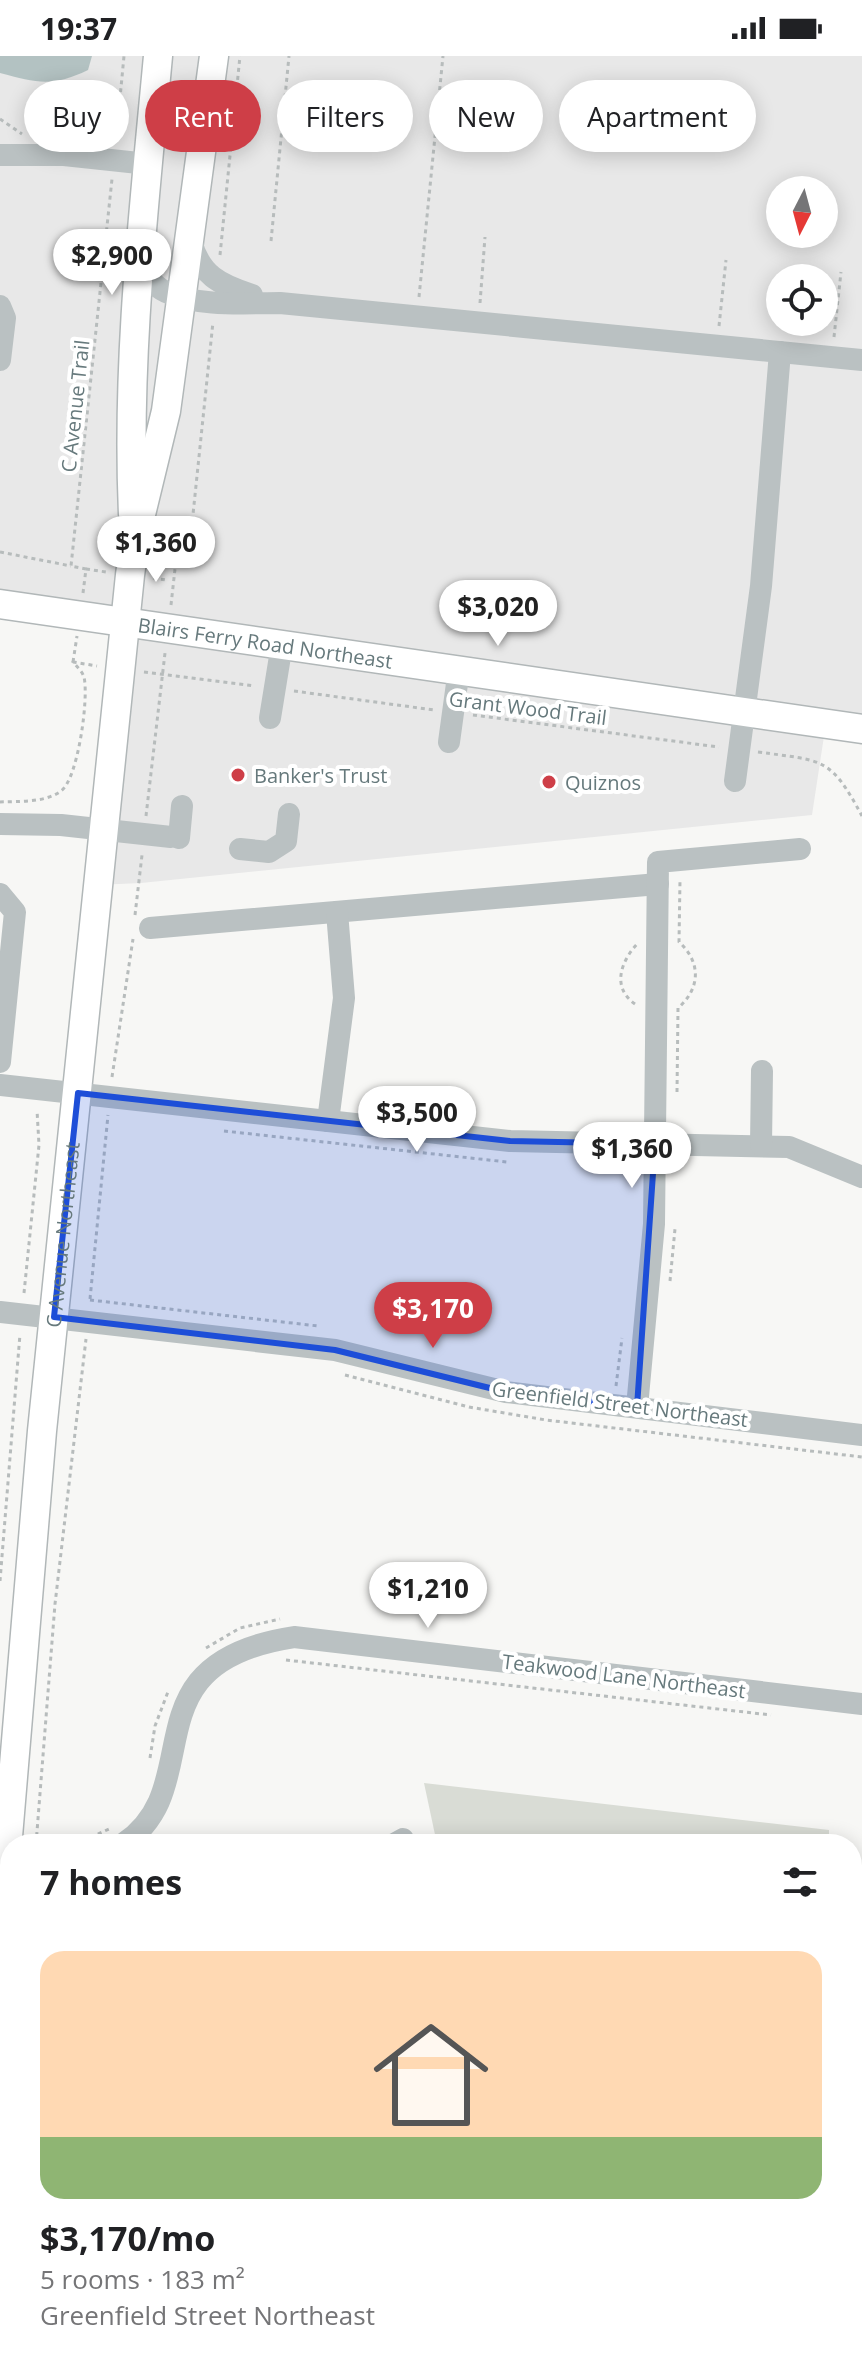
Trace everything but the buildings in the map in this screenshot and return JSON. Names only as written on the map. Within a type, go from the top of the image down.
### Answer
[{"type":"main road","name":"C Avenue Northeast","points":[[135,539],[131,414],[158,56]]},
{"type":"main road","name":"C Avenue Northeast","points":[[8,1834],[54,1317],[125,622],[135,539],[166,411],[184,297],[214,56]]},
{"type":"main road","name":"Blairs Ferry Road Northeast","points":[[0,604],[862,729]]},
{"type":"street","points":[[0,155],[64,155],[148,164]]},
{"type":"street","points":[[191,241],[202,268],[218,283],[280,303]]},
{"type":"street","points":[[141,264],[151,281],[165,292],[184,297],[280,303],[862,360]]},
{"type":"street","points":[[0,306],[5,318],[0,360]]},
{"type":"street","points":[[735,781],[746,710],[780,352]]},
{"type":"street","points":[[270,718],[282,644]]},
{"type":"street","points":[[449,742],[459,669]]},
{"type":"street","points":[[0,824],[175,838],[182,806]]},
{"type":"street","points":[[240,849],[269,852],[294,840],[289,814]]},
{"type":"street","points":[[637,1407],[654,1224],[658,862],[800,849]]},
{"type":"street","points":[[150,928],[658,884]]},
{"type":"street","points":[[0,894],[15,912],[0,1062]]},
{"type":"street","points":[[328,1121],[344,998],[337,912]]},
{"type":"street","points":[[761,1145],[762,1071]]},
{"type":"street","points":[[0,1085],[510,1141],[789,1147],[862,1177]]},
{"type":"street","name":"Greenfield Street Northeast","points":[[0,1312],[335,1350],[506,1392],[862,1435]]},
{"type":"street","name":"Teakwood Lane Northeast","points":[[120,1834],[150,1817],[162,1795],[176,1724],[187,1697],[208,1673],[237,1652],[264,1642],[294,1637],[862,1704]]},
{"type":"path","points":[[122,80],[124,56]]},
{"type":"path","points":[[220,259],[240,56]]},
{"type":"path","points":[[271,241],[289,56]]},
{"type":"path","points":[[416,317],[443,56]]},
{"type":"path","points":[[0,119],[22,134]]},
{"type":"path","name":"C Avenue Trail","points":[[71,566],[112,173]]},
{"type":"path","points":[[478,323],[485,237]]},
{"type":"path","points":[[716,346],[726,260]]},
{"type":"path","points":[[832,357],[841,272]]},
{"type":"path","points":[[174,588],[179,551],[192,524],[214,315]]},
{"type":"path","points":[[0,552],[95,570]]},
{"type":"path","points":[[84,582],[86,569]]},
{"type":"path","points":[[0,802],[55,795],[72,778],[85,683],[73,662],[74,654]]},
{"type":"path","points":[[73,662],[87,664]]},
{"type":"path","name":"Grant Wood Trail","points":[[144,835],[163,674],[816,760],[828,766],[846,786],[862,816]]},
{"type":"path","points":[[111,1081],[127,988],[144,835]]},
{"type":"path","points":[[677,1094],[678,1008],[692,994],[696,975],[692,955],[679,942],[680,876]]},
{"type":"path","points":[[637,1005],[625,994],[620,977],[624,957],[638,944],[638,930]]},
{"type":"path","points":[[24,1297],[39,1145],[37,1108]]},
{"type":"path","points":[[90,1306],[109,1111]]},
{"type":"path","points":[[0,1581],[20,1335]]},
{"type":"path","points":[[37,1834],[55,1604],[87,1336]]},
{"type":"path","points":[[199,1654],[240,1628],[292,1618]]},
{"type":"path","points":[[275,1662],[307,1661],[783,1716]]},
{"type":"path","points":[[149,1762],[160,1707],[175,1680]]},
{"type":"highlighted area","points":[[78,1093],[510,1141],[655,1144],[637,1407],[506,1392],[335,1350],[54,1317]]},
{"type":"shaded area","points":[[0,56],[862,56],[862,729],[826,723],[812,815],[97,885],[125,623],[0,604]]},
{"type":"shaded area","points":[[0,56],[92,56],[88,70],[60,80],[31,80],[0,73]]},
{"type":"shaded area","points":[[424,1783],[829,1830],[829,1834],[435,1834]]},
{"type":"place","name":"Banker's Trust","points":[[238,775]]},
{"type":"place","name":"Quiznos","points":[[549,782]]}]
